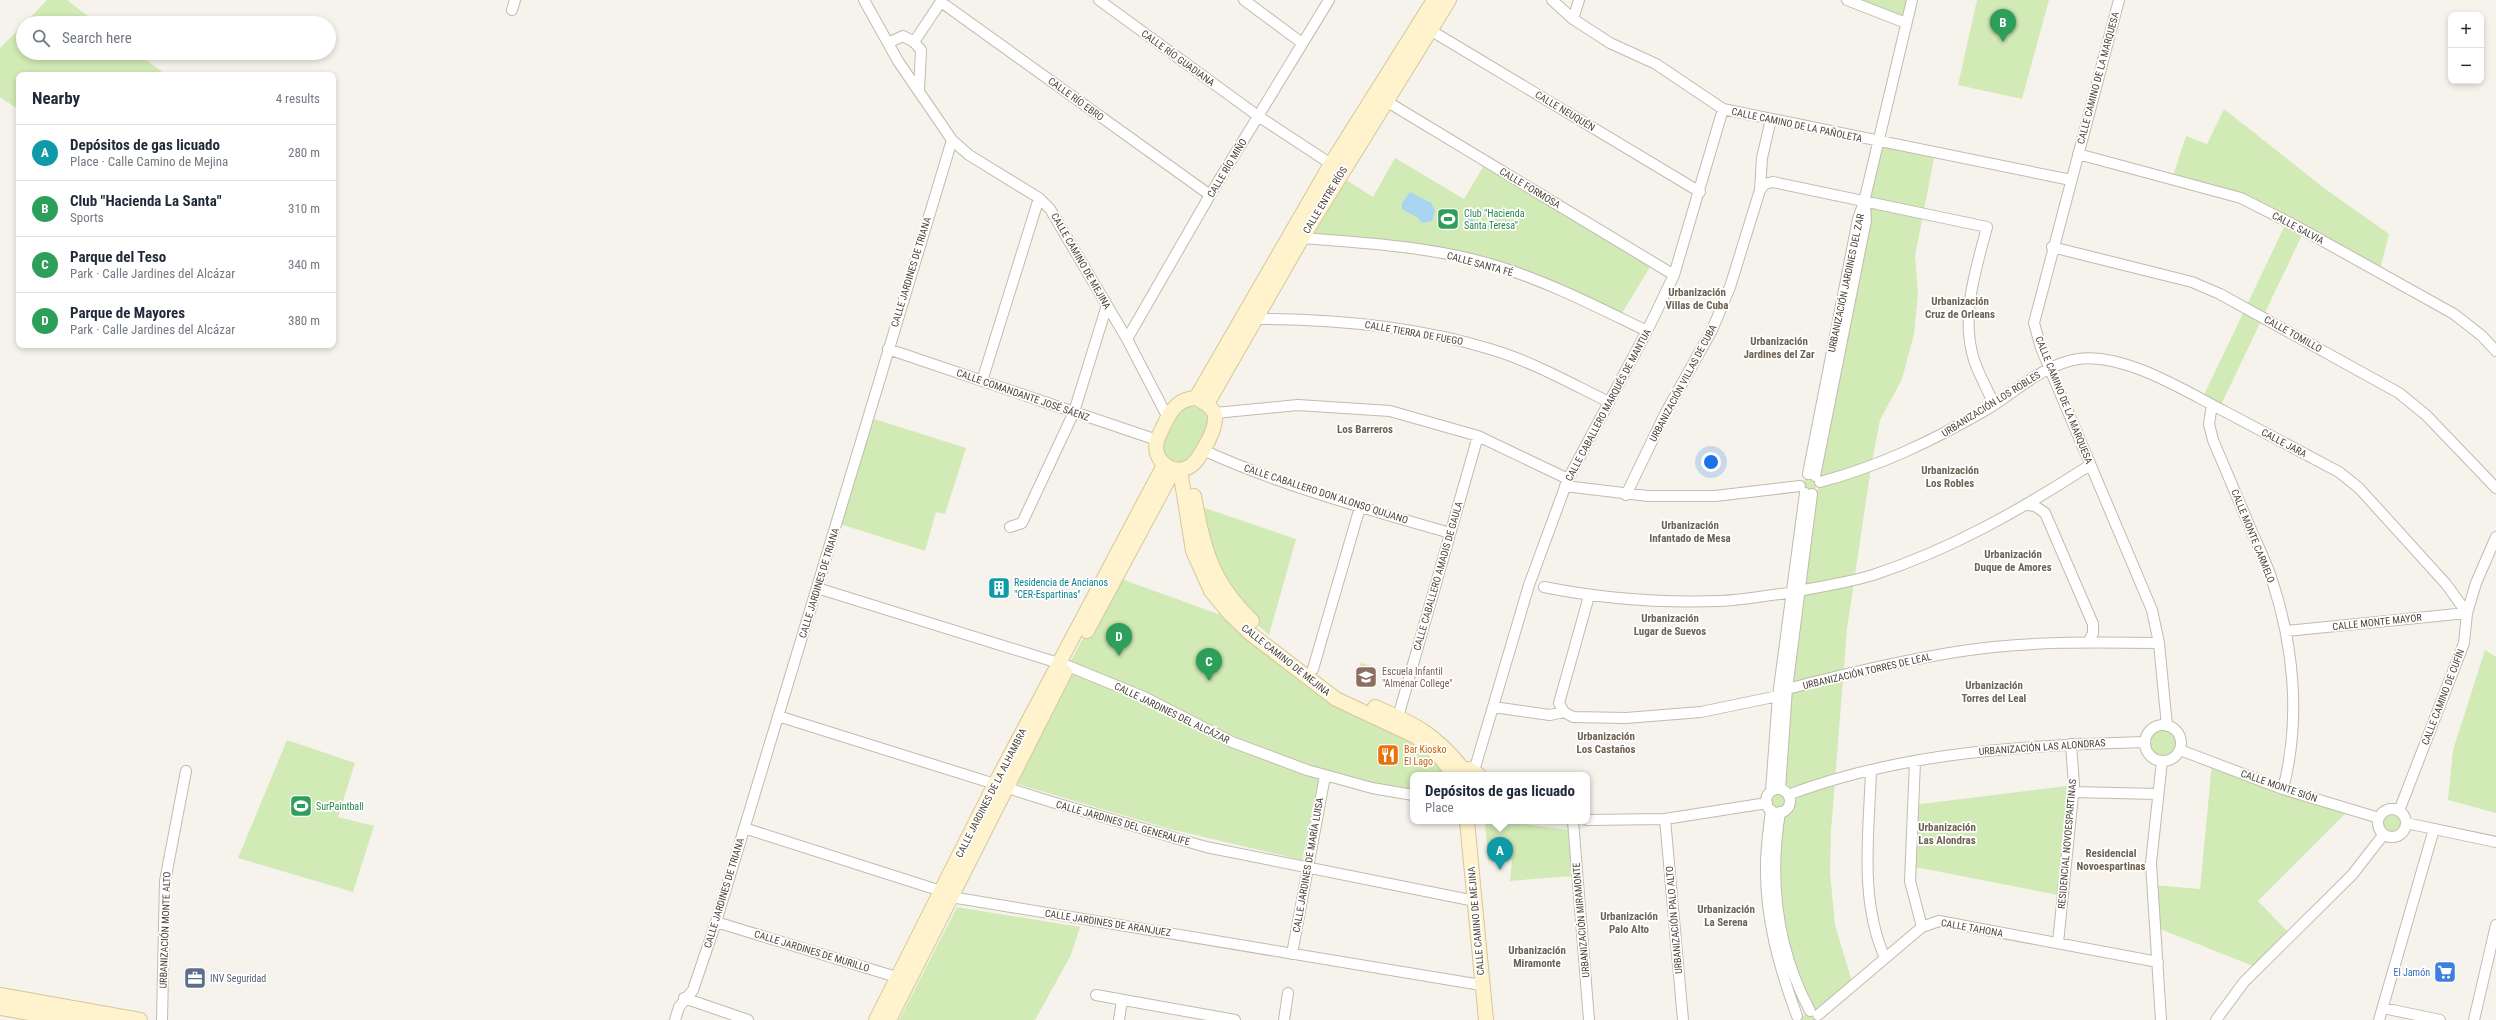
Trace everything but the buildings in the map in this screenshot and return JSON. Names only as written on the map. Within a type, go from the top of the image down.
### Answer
[{"type":"street","name":"CALLE CAMINO DE MEJINA","points":[[864,0],[888,44],[952,140],[969,155],[1039,198],[1050,208],[1127,339],[1168,418]]},
{"type":"street","name":"CALLE RÍO GUADIANA","points":[[1099,0],[1258,116],[1331,164]]},
{"type":"street","points":[[1244,0],[1302,43]]},
{"type":"street","name":"CALLE RÍO MIÑO","points":[[1127,339],[1210,195],[1329,0]]},
{"type":"street","name":"CALLE ENTRE RÍOS","points":[[1206,405],[1331,164],[1434,0]]},
{"type":"street","name":"CALLE ENTRE RÍOS","points":[[1206,405],[1302,238],[1449,0]]},
{"type":"street","name":"CALLE CAMINO DE LA PAÑOLETA","points":[[1552,0],[1573,19],[1610,43],[1656,64],[1723,109],[1877,142],[2071,180]]},
{"type":"street","points":[[1573,19],[1579,0]]},
{"type":"street","points":[[1847,0],[1906,23]]},
{"type":"street","name":"URBANIZACIÓN JARDINES DEL ZAR","points":[[1814,477],[1866,220],[1864,202],[1877,142],[1912,0]]},
{"type":"street","name":"CALLE CAMINO DE LA MARQUESA","points":[[2119,0],[2052,247],[2034,323],[2041,348],[2152,610],[2159,643],[2167,726]]},
{"type":"street","points":[[914,42],[941,1]]},
{"type":"street","name":"CALLE RÍO EBRO","points":[[941,1],[1210,195]]},
{"type":"street","name":"CALLE NEUQUÉN","points":[[1430,30],[1700,192]]},
{"type":"street","points":[[888,44],[903,36],[914,42],[921,50],[919,91]]},
{"type":"street","name":"CALLE FORMOSA","points":[[1386,101],[1674,275]]},
{"type":"street","name":"CALLE CABALLERO MARQUÉS DE MANTUA","points":[[1464,772],[1493,707],[1529,585],[1567,482],[1647,331],[1674,275],[1700,192],[1723,109]]},
{"type":"street","name":"URBANIZACIÓN VILLAS DE CUBA","points":[[1626,495],[1666,414],[1712,330],[1730,287],[1760,190],[1762,158],[1771,119]]},
{"type":"street","name":"CALLE JARDINES DE TRIANA","points":[[675,1020],[684,998],[693,990],[716,922],[952,140]]},
{"type":"street","name":"CALLE SALVIA","points":[[2078,154],[2241,198],[2296,226],[2454,314],[2496,351]]},
{"type":"street","points":[[1760,190],[1765,184],[1773,182],[1987,227],[1970,295],[1969,321],[1974,359],[1994,405]]},
{"type":"street","points":[[982,381],[1039,198]]},
{"type":"street","name":"CALLE SANTA FÉ","points":[[1302,238],[1371,244],[1445,254],[1499,267],[1546,283],[1647,331]]},
{"type":"street","name":"CALLE TOMILLO","points":[[2052,247],[2192,282],[2220,294],[2399,393],[2426,415],[2496,488]]},
{"type":"street","points":[[1010,527],[1022,523],[1074,412],[1107,305]]},
{"type":"street","name":"CALLE TIERRA DE FUEGO","points":[[1256,319],[1339,321],[1382,326],[1446,337],[1491,349],[1545,370],[1609,402]]},
{"type":"street","name":"CALLE COMANDANTE JOSÉ SÁENZ","points":[[888,349],[1157,440]]},
{"type":"street","name":"CALLE JARA","points":[[2050,368],[2078,359],[2113,362],[2160,378],[2339,472],[2354,484],[2446,584],[2467,613]]},
{"type":"street","name":"URBANIZACIÓN LOS ROBLES","points":[[1814,477],[1871,467],[1934,440],[1994,405],[2050,368]]},
{"type":"street","points":[[1206,405],[1213,430],[1197,461],[1177,468],[1158,456],[1157,440],[1168,418],[1179,403],[1186,399],[1206,405],[1298,405],[1390,411],[1478,436],[1567,482],[1626,495],[1715,496],[1806,491],[1819,489],[1814,477],[1802,478],[1806,491],[1795,592],[1780,792]]},
{"type":"street","name":"CALLE MONTE CARMELO","points":[[2212,405],[2209,424],[2214,440],[2272,579],[2286,631],[2292,668],[2292,734],[2290,765],[2283,789]]},
{"type":"street","name":"CALLE CABALLERO AMADIS DE GAULA","points":[[1398,717],[1478,436]]},
{"type":"street","name":"CALLE CABALLERO DON ALONSO QUIJANO","points":[[1203,450],[1244,468],[1360,507],[1450,533]]},
{"type":"street","points":[[1544,587],[1589,596],[1656,602],[1722,601],[1795,592],[1873,575],[1953,545],[2028,505],[2090,464]]},
{"type":"street","name":"CALLE CAMINO DE MEJINA","points":[[1177,468],[1203,547],[1219,583],[1236,606],[1258,627],[1340,690],[1422,728],[1444,745],[1463,772]]},
{"type":"street","name":"CALLE CAMINO DE MEJINA","points":[[1177,468],[1193,551],[1211,591],[1230,614],[1252,634],[1336,699],[1415,736],[1463,772]]},
{"type":"street","name":"CALLE JARDINES DE LA ALHAMBRA","points":[[876,1020],[903,979],[1001,786],[1114,570],[1177,468]]},
{"type":"street","points":[[2028,505],[2035,506],[2045,513],[2093,624],[2093,633],[2090,641]]},
{"type":"street","points":[[1313,669],[1360,507]]},
{"type":"street","name":"CALLE CAMINO DE CUFÍN","points":[[2399,811],[2464,643],[2467,613],[2476,583],[2496,537]]},
{"type":"street","name":"CALLE JARDINES DEL ALCÁZAR","points":[[817,588],[1064,664],[1144,697],[1232,742],[1325,776],[1410,794]]},
{"type":"street","points":[[1590,820],[1665,819],[1773,809],[1789,806],[1780,792],[1778,696],[1795,592]]},
{"type":"street","points":[[1589,596],[1559,703],[1564,712],[1572,717],[1626,718],[1702,712],[1778,696]]},
{"type":"street","name":"CALLE MONTE MAYOR","points":[[2286,631],[2467,613]]},
{"type":"street","name":"URBANIZACIÓN TORRES DE LEAL","points":[[1787,689],[1896,662],[1964,650],[2090,641],[2159,643]]},
{"type":"street","points":[[1493,707],[1550,715],[1564,712]]},
{"type":"street","name":"CALLE JARDINES DEL GENERALIFE","points":[[778,716],[1001,786],[1206,847],[1308,869],[1475,901]]},
{"type":"street","points":[[2167,726],[2177,731],[2180,736],[2180,750],[2170,760],[2162,761],[2148,754],[2145,742],[2150,731],[2155,727],[2167,726]]},
{"type":"street","name":"URBANIZACIÓN LAS ALONDRAS","points":[[1780,792],[1871,771],[1976,751],[2071,744],[2145,742]]},
{"type":"street","name":"RESIDENCIAL NOVOESPARTINAS","points":[[2058,943],[2073,792],[2071,744]]},
{"type":"street","name":"CALLE MONTE SIÓN","points":[[2180,750],[2283,789],[2379,818]]},
{"type":"street","points":[[2161,1020],[2151,863],[2162,761]]},
{"type":"street","points":[[1915,762],[1910,881],[1922,927]]},
{"type":"street","name":"URBANIZACIÓN MONTE ALTO","points":[[162,1020],[165,881],[186,771]]},
{"type":"street","points":[[1871,771],[1869,892],[1874,924],[1885,958]]},
{"type":"street","name":"CALLE JARDINES DE MARÍA LUISA","points":[[1292,954],[1325,776]]},
{"type":"street","points":[[1780,792],[1767,797],[1773,809],[1778,917],[1792,972],[1816,1015]]},
{"type":"street","points":[[2073,792],[2158,794]]},
{"type":"street","points":[[1773,809],[1766,864],[1769,914],[1778,957],[1797,1018]]},
{"type":"street","points":[[2387,810],[2399,811],[2404,816],[2406,823],[2400,834],[2392,836],[2384,834],[2379,827],[2379,818],[2387,810]]},
{"type":"street","name":"URBANIZACIÓN PALO ALTO","points":[[1665,819],[1683,1020]]},
{"type":"street","points":[[2406,823],[2496,842]]},
{"type":"street","name":"CALLE CAMINO DE MEJINA","points":[[1467,824],[1481,985],[1486,1020]]},
{"type":"street","name":"URBANIZACIÓN MIRAMONTE","points":[[1573,824],[1589,1020]]},
{"type":"street","name":"CALLE JARDINES DE ARANJUEZ","points":[[744,828],[946,894],[1481,985]]},
{"type":"street","points":[[2379,1020],[2434,829]]},
{"type":"street","points":[[2216,1020],[2244,982],[2352,875],[2384,834]]},
{"type":"street","name":"CALLE TAHONA","points":[[1797,1018],[1801,1012],[1816,1015],[1922,927],[1939,921],[2158,962]]},
{"type":"street","name":"CALLE JARDINES DE MURILLO","points":[[716,922],[903,979]]},
{"type":"street","points":[[2470,1020],[2475,1020],[2496,925]]},
{"type":"street","name":"CALLE JARDINES DE LA ALHAMBRA","points":[[889,1020],[903,979]]},
{"type":"street","points":[[0,991],[41,1002]]},
{"type":"street","points":[[1284,1020],[1288,993]]},
{"type":"street","points":[[0,995],[140,1020]]},
{"type":"street","points":[[1096,995],[1236,1020]]},
{"type":"street","points":[[684,998],[748,1020]]},
{"type":"street","points":[[1119,1020],[1122,1000]]},
{"type":"street","points":[[0,1008],[53,1017],[123,1020]]},
{"type":"street","points":[[2383,1008],[2440,1020]]},
{"type":"green space","points":[[47,0],[67,0],[88,16],[32,16]]},
{"type":"green space","points":[[1847,0],[1912,0],[1906,23]]},
{"type":"green space","points":[[1977,0],[2049,0],[2022,99],[1958,85]]},
{"type":"green space","points":[[16,32],[16,60],[146,60],[162,72],[16,72],[16,108],[0,97],[0,48]]},
{"type":"green space","points":[[2224,109],[2328,191],[2389,234],[2379,273],[2304,231],[2219,409],[2202,399],[2287,221],[2241,198],[2172,179],[2186,136],[2207,144]]},
{"type":"green space","points":[[1877,142],[1935,153],[1915,256],[1918,294],[1914,334],[1902,379],[1880,420],[1871,467],[1847,629],[1831,831],[1830,872],[1835,925],[1853,985],[1814,1012],[1791,972],[1775,863],[1784,811],[1790,802],[1784,790],[1787,689],[1816,492],[1820,486],[1818,478]]},
{"type":"green space","name":"Club \"Hacienda Santa Teresa\"","points":[[1395,158],[1464,199],[1486,162],[1653,262],[1619,318],[1546,283],[1445,254],[1302,238],[1340,176],[1373,197]]},
{"type":"green space","points":[[1186,399],[1215,413],[1203,450],[1174,469],[1157,440]]},
{"type":"green space","points":[[868,417],[966,448],[945,514],[936,512],[925,551],[837,523]]},
{"type":"green space","points":[[1807,477],[1813,477],[1817,481],[1817,487],[1813,491],[1807,491],[1803,487],[1803,481]]},
{"type":"green space","points":[[1196,505],[1296,539],[1269,635],[1236,606],[1219,583]]},
{"type":"green space","points":[[1116,577],[1218,614],[1230,614],[1336,699],[1415,736],[1449,772],[1410,772],[1410,794],[1276,759],[1068,666]]},
{"type":"green space","points":[[2485,650],[2496,657],[2496,813],[2448,800],[2453,750]]},
{"type":"green space","points":[[1361,663],[1371,666],[1364,682],[1354,678]]},
{"type":"green space","points":[[1072,674],[1111,688],[1319,778],[1302,860],[1170,829],[1017,784]]},
{"type":"green space","points":[[2164,730],[2174,734],[2178,744],[2174,754],[2164,758],[2154,754],[2150,744],[2154,734]]},
{"type":"green space","name":"SurPaintball","points":[[287,740],[355,763],[338,817],[374,826],[353,892],[238,858]]},
{"type":"green space","points":[[2212,763],[2350,809],[2258,901],[2291,935],[2258,968],[2155,927],[2152,885],[2200,889]]},
{"type":"green space","points":[[2074,785],[2063,896],[1910,866],[1913,805]]},
{"type":"green space","points":[[1778,792],[1784,795],[1787,801],[1784,807],[1778,810],[1772,807],[1769,801],[1772,795]]},
{"type":"green space","points":[[2392,812],[2400,815],[2403,823],[2400,831],[2392,834],[2384,831],[2381,823],[2384,815]]},
{"type":"green space","points":[[1485,824],[1524,824],[1568,830],[1572,876],[1510,881],[1512,860],[1488,860]]},
{"type":"green space","points":[[957,907],[1080,927],[1071,955],[1035,1020],[899,1020]]},
{"type":"green space","points":[[1807,1013],[1816,1016],[1818,1020],[1798,1020]]},
{"type":"water","points":[[1410,192],[1431,203],[1435,210],[1432,221],[1422,223],[1417,217],[1402,209],[1402,203]]},
{"type":"water","points":[[1471,218],[1474,219],[1474,229],[1467,230],[1464,229],[1463,222],[1464,219]]},
{"type":"place","name":"Club \"Hacienda La Santa\"","points":[[2003,42]]},
{"type":"place","name":"Club \"Hacienda Santa Teresa\"","points":[[1448,219]]},
{"type":"place","name":"Residencia de Ancianos \"CER-Espartinas\"","points":[[999,588]]},
{"type":"place","name":"Parque de Mayores","points":[[1119,656]]},
{"type":"place","name":"Escuela Infantil \"Almenar College\"","points":[[1366,677]]},
{"type":"place","name":"Parque del Teso","points":[[1209,681]]},
{"type":"place","name":"Bar Kiosko El Lago","points":[[1388,755]]},
{"type":"place","name":"SurPaintball","points":[[301,806]]},
{"type":"place","name":"Depósitos de gas licuado","points":[[1500,870]]},
{"type":"place","name":"El Jamón","points":[[2445,972]]},
{"type":"place","name":"INV Seguridad","points":[[195,978]]},
{"type":"district","name":"Urbanización Villas de Cuba","points":[[1697,298]]},
{"type":"district","name":"Urbanización Cruz de Orleans","points":[[1960,307]]},
{"type":"district","name":"Urbanización Jardines del Zar","points":[[1779,347]]},
{"type":"district","name":"Los Barreros","points":[[1365,429]]},
{"type":"district","name":"Urbanización Los Robles","points":[[1950,476]]},
{"type":"district","name":"Urbanización Infantado de Mesa","points":[[1690,531]]},
{"type":"district","name":"Urbanización Duque de Amores","points":[[2013,560]]},
{"type":"district","name":"Urbanización Lugar de Suevos","points":[[1670,624]]},
{"type":"district","name":"Urbanización Torres del Leal","points":[[1994,691]]},
{"type":"district","name":"Urbanización Los Castaños","points":[[1606,742]]},
{"type":"district","name":"Urbanización Las Alondras","points":[[1947,833]]},
{"type":"district","name":"Residencial Novoespartinas","points":[[2111,859]]},
{"type":"district","name":"Urbanización La Serena","points":[[1726,915]]},
{"type":"district","name":"Urbanización Palo Alto","points":[[1629,922]]},
{"type":"district","name":"Urbanización Miramonte","points":[[1537,956]]}]
